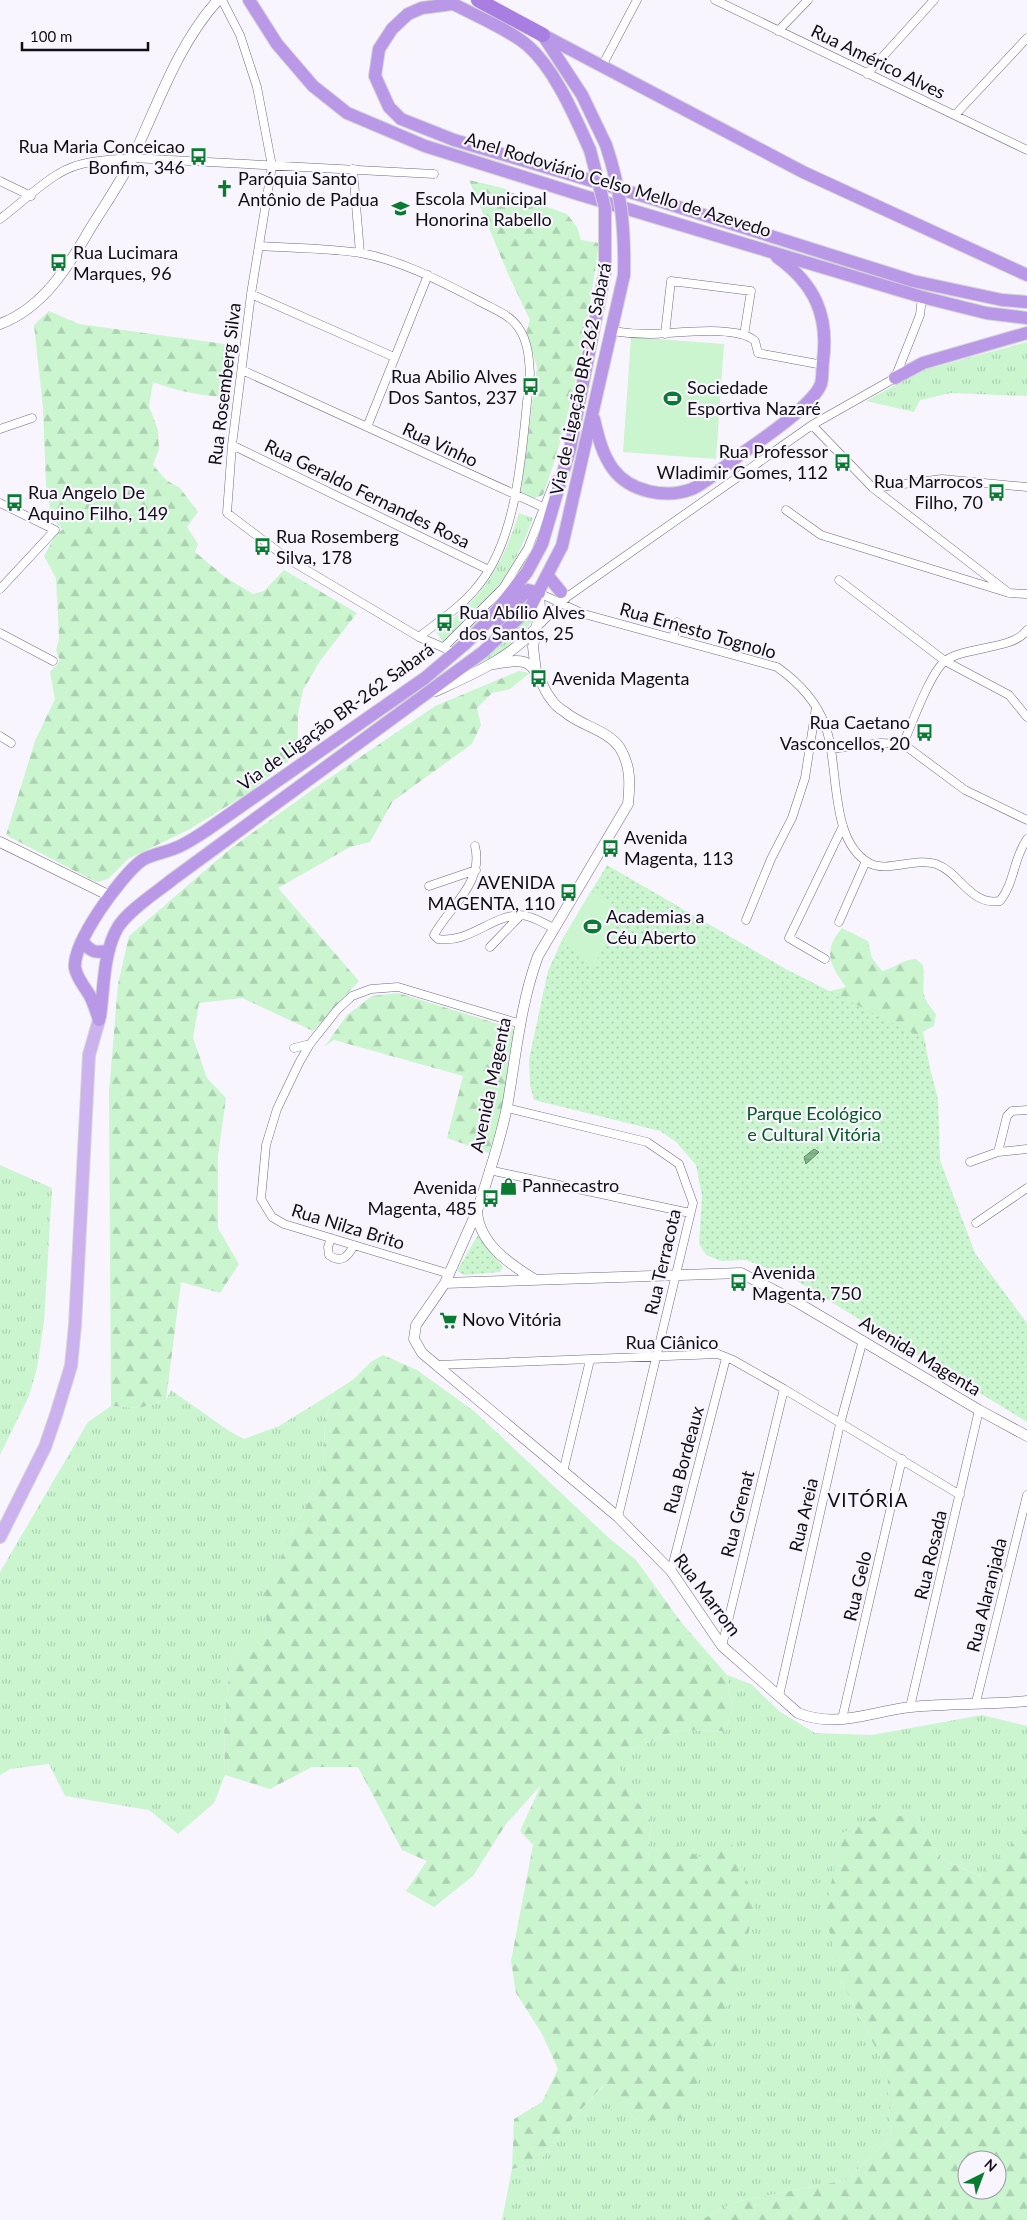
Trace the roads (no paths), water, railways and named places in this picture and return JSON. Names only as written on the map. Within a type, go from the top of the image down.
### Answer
[{"type":"highway","name":"Anel Rodoviário Celso Mello de Azevedo","points":[[249,0],[277,44],[313,86],[347,113],[425,146],[581,196],[922,297],[986,313],[1027,318]]},
{"type":"highway","points":[[478,0],[803,172],[1027,275]]},
{"type":"highway","points":[[449,2],[422,8],[408,14],[392,29],[379,49],[375,76],[389,107],[401,119],[454,140],[913,281],[1002,300],[1027,302]]},
{"type":"highway","name":"Via de Ligação BR-262 Sabará","points":[[99,1020],[76,968],[76,958],[82,941],[110,896],[142,860],[175,849],[207,830],[425,678],[509,596],[534,558],[552,513],[570,449],[605,272],[605,208],[590,150],[573,113],[542,62],[526,45],[449,2]]},
{"type":"highway","name":"Via de Ligação BR-262 Sabará","points":[[99,1020],[109,950],[119,926],[173,879],[427,695],[508,630],[531,606],[562,546],[624,275],[623,210],[616,174],[606,145],[582,96],[543,35]]},
{"type":"highway","points":[[593,416],[600,443],[613,469],[626,482],[659,495],[693,488],[799,410],[821,384],[826,337],[820,306],[807,286],[788,265],[769,251]]},
{"type":"highway","points":[[895,378],[923,363],[1027,333]]},
{"type":"highway","points":[[548,576],[560,597]]},
{"type":"highway","points":[[455,648],[503,616],[528,590],[539,593]]},
{"type":"highway","points":[[82,941],[89,950],[97,953],[109,950]]},
{"type":"main road","points":[[0,1537],[45,1447],[71,1366],[75,1325],[89,1056],[99,1020]]},
{"type":"street","points":[[0,324],[36,304],[54,284],[79,248],[132,158],[169,78],[200,23],[218,0]]},
{"type":"street","name":"Rua Rosemberg Silva","points":[[222,0],[240,35],[256,87],[272,166],[251,294],[232,445],[227,513],[288,559],[419,637],[455,648]]},
{"type":"street","points":[[602,66],[637,0]]},
{"type":"street","name":"Rua Américo Alves","points":[[715,0],[1027,150]]},
{"type":"street","points":[[778,31],[808,0]]},
{"type":"street","points":[[867,74],[934,0]]},
{"type":"street","points":[[955,116],[1027,38]]},
{"type":"street","points":[[0,219],[58,174],[76,166],[96,161],[132,158],[434,174]]},
{"type":"street","points":[[353,170],[360,253]]},
{"type":"street","points":[[0,181],[31,196]]},
{"type":"street","points":[[259,246],[360,253],[384,258],[428,275],[504,314],[517,325],[525,338],[530,356],[530,374],[514,496],[500,549],[477,587],[454,610],[419,637]]},
{"type":"street","points":[[367,427],[428,275]]},
{"type":"street","points":[[665,334],[671,281],[751,291],[744,335]]},
{"type":"street","points":[[251,294],[394,357]]},
{"type":"street","points":[[494,664],[527,639],[560,597],[577,590],[812,425],[895,378],[920,315],[922,297]]},
{"type":"street","points":[[611,331],[665,334],[711,331],[744,335],[754,341],[758,352],[823,365]]},
{"type":"street","name":"Rua Vinho","points":[[242,370],[514,496],[545,508]]},
{"type":"street","points":[[0,429],[32,418]]},
{"type":"street","points":[[812,425],[873,488],[1009,593]]},
{"type":"street","name":"Rua Geraldo Fernandes Rosa","points":[[232,445],[489,570]]},
{"type":"street","name":"Via de Ligação BR-262 Sabará","points":[[455,648],[504,588],[528,548],[557,474],[570,449]]},
{"type":"street","points":[[873,488],[942,479],[1027,487]]},
{"type":"street","points":[[0,503],[55,530],[0,589]]},
{"type":"street","points":[[786,510],[821,535],[1009,593],[1027,594]]},
{"type":"street","points":[[839,580],[946,661],[1008,695],[1027,717]]},
{"type":"street","name":"Rua Ernesto Tognolo","points":[[539,593],[560,597],[584,614],[777,667],[795,680],[816,707],[826,726],[843,826],[848,843],[866,861]]},
{"type":"street","name":"Avenida Magenta","points":[[445,1283],[477,1211],[490,1170],[507,1108],[520,1024],[531,975],[538,956],[628,804],[630,783],[627,761],[618,745],[603,734],[566,714],[550,699],[536,671],[533,647],[540,608],[539,593]]},
{"type":"street","points":[[673,638],[676,622]]},
{"type":"street","points":[[903,744],[934,674],[946,661],[977,649],[1016,639],[1027,630]]},
{"type":"street","points":[[0,633],[53,661]]},
{"type":"street","points":[[494,664],[520,661],[528,663],[536,671]]},
{"type":"street","name":"Via de Ligação BR-262 Sabará","points":[[427,695],[494,664]]},
{"type":"street","points":[[746,920],[771,859],[792,818],[805,778],[816,707]]},
{"type":"street","points":[[0,736],[11,743]]},
{"type":"street","points":[[830,749],[882,743],[903,744],[965,790],[1027,820]]},
{"type":"street","points":[[825,959],[789,938],[843,826]]},
{"type":"street","points":[[839,922],[866,861],[871,864],[887,865],[920,861],[937,864],[969,892],[992,902],[1000,900],[1007,892],[1012,878],[1014,863],[1027,839]]},
{"type":"street","points":[[0,842],[110,896]]},
{"type":"street","points":[[475,846],[478,858],[476,870],[459,902],[434,935],[438,939],[449,941],[465,937],[498,922],[520,916],[533,918],[554,928]]},
{"type":"street","points":[[429,886],[476,870]]},
{"type":"street","points":[[490,947],[520,916]]},
{"type":"street","name":"Rua Nilza Brito","points":[[450,1274],[284,1224],[272,1216],[261,1199],[266,1145],[278,1109],[298,1062],[310,1044],[352,996],[371,989],[398,987],[520,1024]]},
{"type":"street","points":[[294,1048],[310,1044]]},
{"type":"street","name":"Rua Terracota","points":[[507,1108],[648,1142],[679,1164],[693,1203],[675,1275],[658,1357],[618,1517]]},
{"type":"street","points":[[998,1152],[1007,1116],[1012,1110],[1027,1110]]},
{"type":"street","points":[[970,1162],[998,1152],[1027,1149]]},
{"type":"street","points":[[490,1170],[690,1213]]},
{"type":"street","points":[[976,1223],[1027,1188]]},
{"type":"street","points":[[477,1211],[478,1225],[492,1246],[512,1266],[534,1279]]},
{"type":"street","points":[[330,1238],[329,1255],[336,1260],[342,1260],[350,1253],[354,1246]]},
{"type":"street","points":[[506,1280],[513,1272],[512,1266]]},
{"type":"street","name":"Avenida Magenta","points":[[445,1283],[741,1273],[863,1340],[979,1410],[1027,1436]]},
{"type":"street","name":"Rua Marrom","points":[[445,1283],[416,1324],[414,1339],[422,1353],[618,1517],[671,1571],[722,1646],[798,1713],[812,1719],[827,1721],[910,1707],[976,1702],[1027,1701]]},
{"type":"street","name":"Rua Areia","points":[[778,1696],[840,1424],[863,1340]]},
{"type":"street","name":"Rua Ciânico","points":[[437,1365],[718,1354],[784,1389],[960,1495]]},
{"type":"street","name":"Rua Bordeaux","points":[[671,1571],[726,1358]]},
{"type":"street","points":[[563,1472],[590,1360]]},
{"type":"street","name":"Rua Grenat","points":[[722,1646],[784,1389]]},
{"type":"street","name":"Rua Rosada","points":[[910,1707],[979,1410]]},
{"type":"street","name":"Rua Gelo","points":[[842,1719],[902,1459]]},
{"type":"street","name":"Rua Alaranjada","points":[[976,1702],[1027,1495]]},
{"type":"place","name":"Rua Maria Conceicao Bonfim, 346","points":[[199,157]]},
{"type":"place","name":"Paróquia Santo Antônio de Padua","points":[[224,189]]},
{"type":"place","name":"Escola Municipal Honorina Rabello","points":[[401,209]]},
{"type":"place","name":"Rua Lucimara Marques, 96","points":[[59,263]]},
{"type":"place","name":"Rua Abilio Alves Dos Santos, 237","points":[[531,387]]},
{"type":"place","name":"Sociedade Esportiva Nazaré","points":[[673,398]]},
{"type":"place","name":"Rua Professor Wladimir Gomes, 112","points":[[842,462]]},
{"type":"place","name":"Rua Marrocos Filho, 70","points":[[997,492]]},
{"type":"place","name":"Rua Angelo De Aquino Filho, 149","points":[[14,503]]},
{"type":"place","name":"Rua Rosemberg Silva, 178","points":[[262,547]]},
{"type":"place","name":"Rua Abílio Alves dos Santos, 25","points":[[445,623]]},
{"type":"place","name":"Avenida Magenta","points":[[538,679]]},
{"type":"place","name":"Rua Caetano Vasconcellos, 20","points":[[924,733]]},
{"type":"place","name":"Avenida Magenta, 113","points":[[610,848]]},
{"type":"place","name":"AVENIDA MAGENTA, 110","points":[[569,893]]},
{"type":"place","name":"Academias a Céu Aberto","points":[[592,927]]},
{"type":"place","name":"Pannecastro","points":[[508,1186]]},
{"type":"place","name":"Avenida Magenta, 485","points":[[491,1198]]},
{"type":"place","name":"Avenida Magenta, 750","points":[[738,1283]]},
{"type":"place","name":"Novo Vitória","points":[[448,1320]]},
{"type":"district","name":"VITÓRIA","points":[[868,1500]]},
{"type":"park label","name":"Parque Ecológico e Cultural Vitória","points":[[814,1124]]}]
